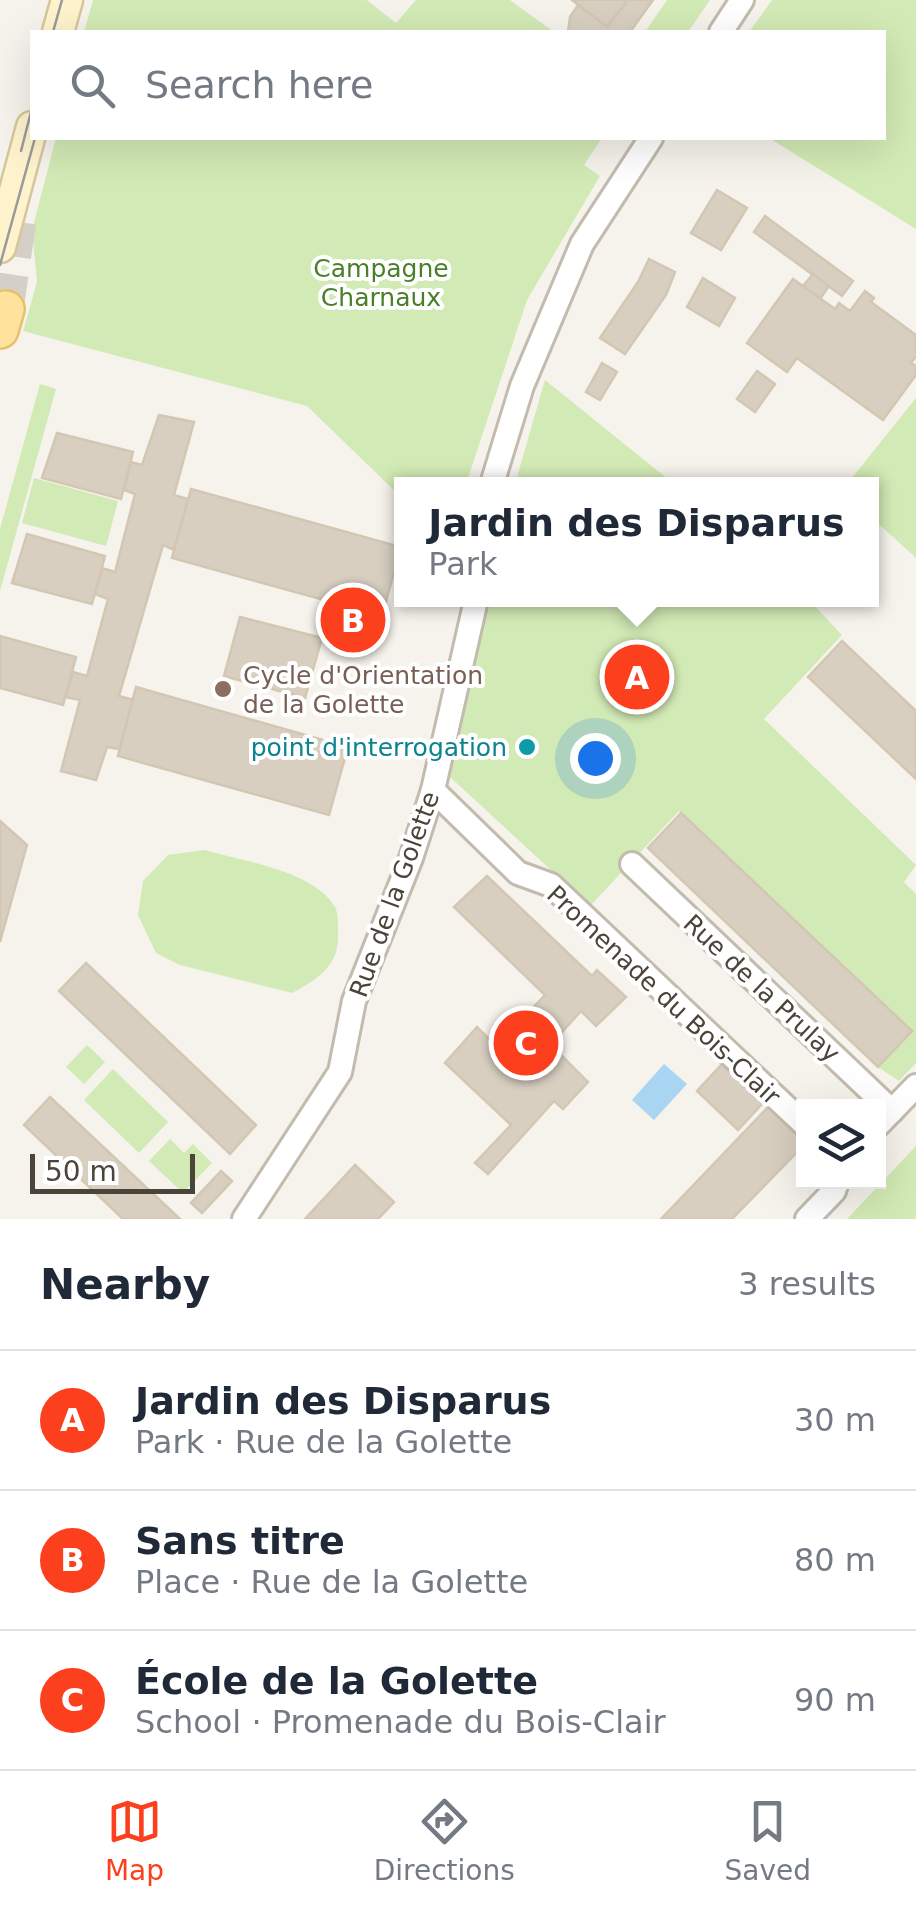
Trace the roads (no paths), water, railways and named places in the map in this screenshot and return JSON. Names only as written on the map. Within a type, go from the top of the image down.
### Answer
[{"type":"street","points":[[59,30],[67,0]]},
{"type":"street","points":[[721,30],[742,0]]},
{"type":"street","points":[[0,247],[30,134]]},
{"type":"street","points":[[494,477],[522,386],[582,244],[651,140]]},
{"type":"street","name":"Rue de la Golette","points":[[244,1219],[340,1072],[354,1001],[407,868],[433,790],[474,607]]},
{"type":"street","name":"Promenade du Bois-Clair","points":[[433,790],[518,874],[551,886],[796,1116]]},
{"type":"street","name":"Rue de la Prulay","points":[[632,864],[866,1099]]},
{"type":"street","name":"Rue de la Prulay","points":[[886,1117],[916,1086]]},
{"type":"street","points":[[807,1219],[835,1189]]},
{"type":"water","points":[[664,1064],[687,1084],[654,1120],[632,1100]]},
{"type":"tunnel","points":[[6,309],[21,206]]},
{"type":"tram line","points":[[54,30],[62,0]]},
{"type":"tram line","points":[[21,151],[30,116]]},
{"type":"tram line","points":[[0,265],[34,140]]},
{"type":"place","name":"Sans titre","points":[[353,620]]},
{"type":"place","name":"Jardin des Disparus","points":[[637,677]]},
{"type":"place","name":"Cycle d'Orientation de la Golette","points":[[223,689]]},
{"type":"place","name":"point d'interrogation","points":[[527,747]]},
{"type":"place","name":"École de la Golette","points":[[526,1043]]},
{"type":"park label","name":"Campagne Charnaux","points":[[381,282]]}]
